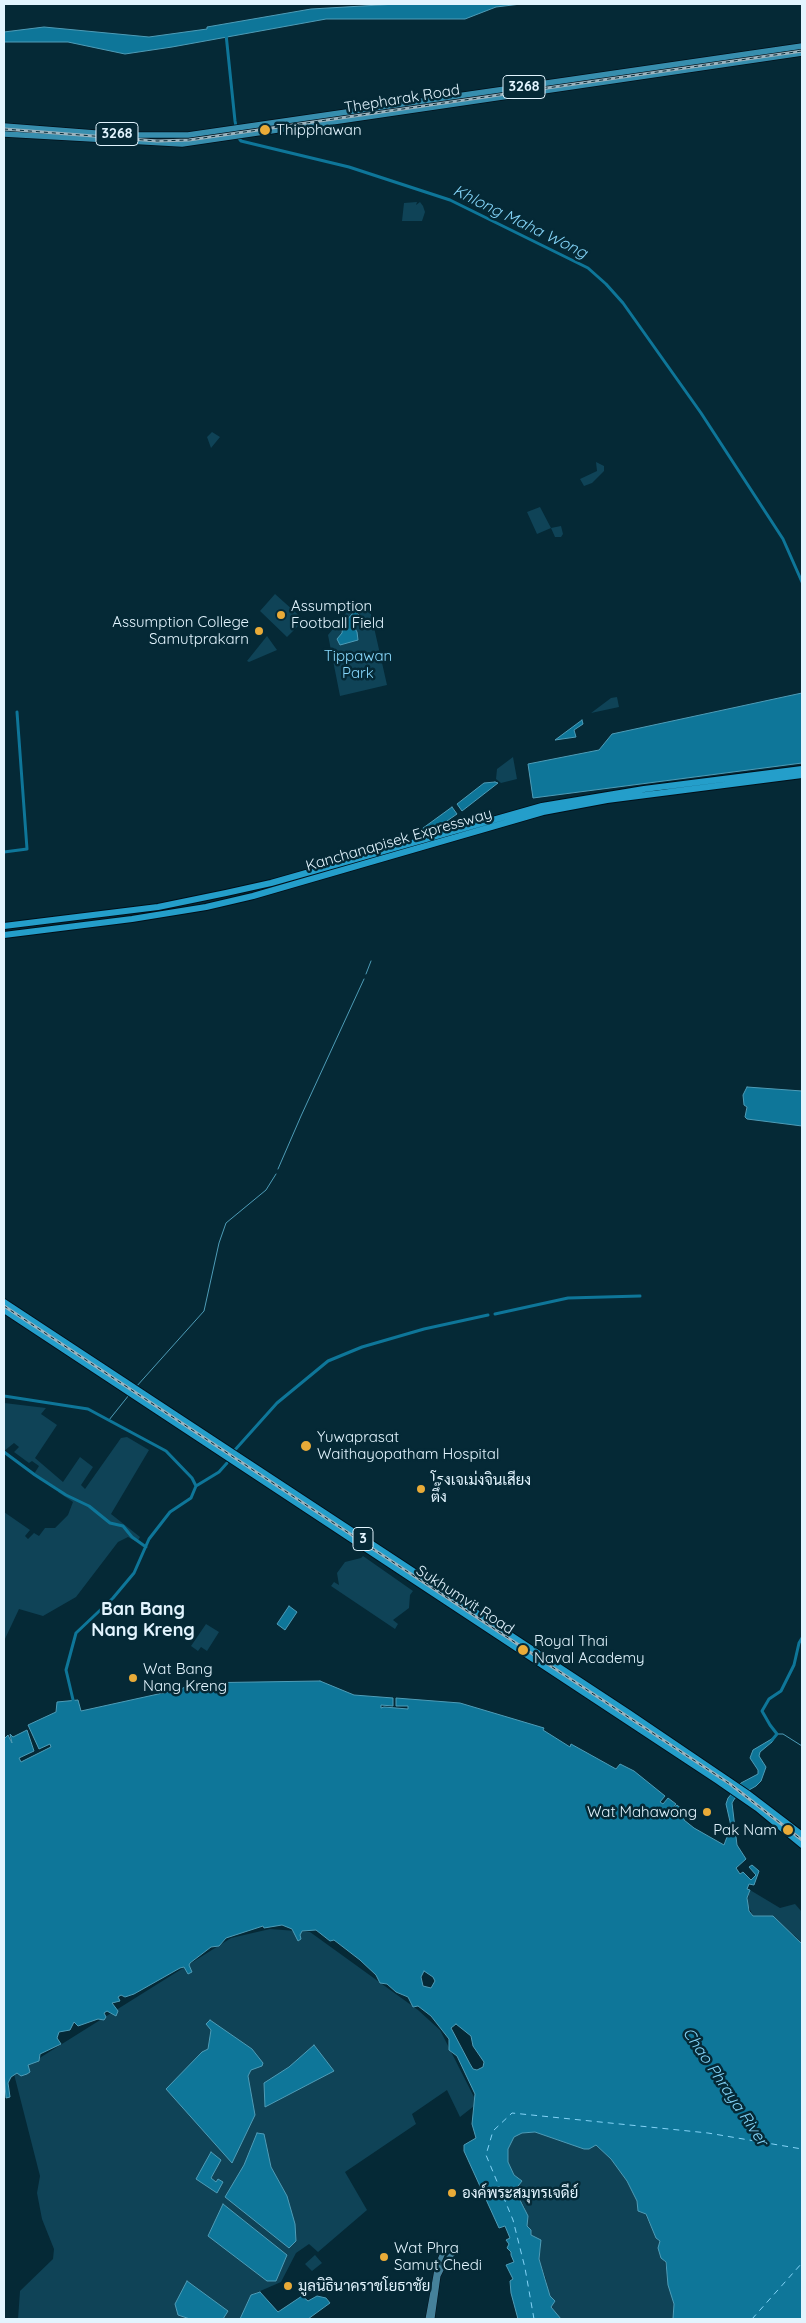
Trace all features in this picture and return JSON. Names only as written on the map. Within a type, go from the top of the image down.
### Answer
[{"type":"highway","name":"Kanchanapisek Expressway","points":[[4,926],[158,907],[226,894],[272,883],[542,806],[644,788],[802,769]]},
{"type":"highway","name":"Kanchanapisek Expressway","points":[[4,935],[132,919],[214,905],[253,896],[543,812],[607,800],[802,776]]},
{"type":"highway","name":"Sukhumvit Road","points":[[4,1302],[112,1378],[476,1622],[647,1734],[721,1779]]},
{"type":"highway","name":"Sukhumvit Road","points":[[4,1310],[475,1612],[652,1728],[802,1835]]},
{"type":"highway","points":[[466,1615],[475,1612],[476,1622]]},
{"type":"highway","points":[[647,1734],[652,1728]]},
{"type":"highway","name":"Sukhumvit Road","points":[[757,1804],[802,1845]]},
{"type":"main road","name":"Thepharak Road","points":[[4,126],[188,136],[802,46]]},
{"type":"main road","name":"Thepharak Road","points":[[4,134],[174,145],[802,53]]},
{"type":"main road","points":[[404,104],[406,111]]},
{"type":"main road","points":[[428,2319],[438,2264],[443,2253],[454,2246],[456,2250],[444,2262],[438,2276],[432,2319]]},
{"type":"green space","points":[[417,202],[416,205],[420,202],[425,212],[422,221],[402,221],[404,203]]},
{"type":"green space","points":[[212,432],[220,437],[211,448],[207,437]]},
{"type":"green space","points":[[596,462],[604,466],[604,471],[592,483],[584,486],[580,479],[597,471]]},
{"type":"green space","points":[[540,507],[551,528],[537,534],[527,512]]},
{"type":"green space","points":[[561,526],[563,534],[561,537],[555,537],[551,528]]},
{"type":"green space","name":"Assumption Football Field","points":[[275,594],[304,620],[287,637],[260,611]]},
{"type":"green space","name":"Tippawan Park","points":[[355,602],[371,614],[387,685],[340,696],[328,635]]},
{"type":"green space","points":[[267,636],[277,650],[249,662],[247,661]]},
{"type":"green space","points":[[617,697],[619,707],[591,713],[611,698]]},
{"type":"green space","points":[[513,757],[517,779],[501,783],[496,779],[497,769]]},
{"type":"green space","points":[[4,1403],[46,1408],[41,1414],[57,1425],[35,1458],[63,1482],[80,1457],[93,1467],[81,1485],[85,1489],[121,1438],[127,1437],[149,1450],[111,1514],[140,1537],[137,1542],[128,1537],[118,1542],[76,1597],[43,1616],[19,1609],[4,1641],[4,1512],[30,1530],[25,1536],[28,1539],[34,1533],[39,1536],[45,1528],[55,1528],[68,1515],[73,1502],[58,1492],[59,1489],[34,1474],[39,1466],[32,1461],[29,1463],[14,1452],[19,1447],[14,1443],[4,1451]]},
{"type":"green space","points":[[363,1556],[413,1591],[410,1595],[409,1608],[393,1620],[398,1624],[395,1629],[331,1586],[334,1582],[339,1585],[337,1573],[345,1562]]},
{"type":"green space","points":[[206,1624],[219,1632],[207,1651],[201,1647],[198,1651],[191,1646]]},
{"type":"green space","points":[[750,1890],[780,1908],[795,1904],[802,1912],[802,1944],[795,1936],[765,1917],[753,1916],[747,1903]]},
{"type":"green space","points":[[270,1929],[310,1932],[418,2010],[440,2030],[474,2097],[474,2106],[460,2117],[447,2090],[412,2114],[416,2124],[345,2172],[367,2210],[318,2252],[309,2244],[296,2253],[281,2282],[251,2295],[240,2319],[18,2319],[20,2291],[53,2259],[54,2249],[42,2219],[37,2193],[40,2176],[14,2074],[231,1938]]},
{"type":"green space","points":[[535,2132],[585,2149],[596,2145],[611,2159],[627,2181],[637,2201],[638,2211],[645,2214],[656,2238],[660,2241],[674,2304],[673,2319],[561,2319],[558,2316],[551,2306],[546,2279],[539,2259],[541,2245],[531,2235],[527,2226],[525,2208],[515,2189],[522,2181],[514,2175],[508,2162],[508,2149],[514,2137],[522,2133]]},
{"type":"green space","points":[[315,2255],[322,2263],[312,2271],[305,2264]]},
{"type":"water","points":[[397,4],[521,4],[496,7],[465,19],[326,19],[125,54],[68,42],[4,42],[4,32],[44,27],[149,37],[207,29],[207,27],[311,9]]},
{"type":"water","points":[[355,611],[360,616],[353,625],[357,632],[358,640],[340,645],[337,639],[342,633],[343,624]]},
{"type":"water","points":[[802,693],[802,763],[533,798],[528,764],[599,750],[612,734]]},
{"type":"water","points":[[582,720],[583,724],[574,730],[576,737],[555,740]]},
{"type":"water","points":[[484,783],[498,783],[462,811],[457,804]]},
{"type":"water","points":[[452,807],[457,814],[437,828],[419,831]]},
{"type":"water","points":[[747,1087],[802,1091],[802,1126],[747,1119],[745,1117],[747,1107],[744,1105],[743,1095]]},
{"type":"water","points":[[289,1606],[297,1612],[285,1630],[277,1624]]},
{"type":"water","name":"Chao Phraya River","points":[[320,1681],[354,1695],[393,1698],[393,1706],[381,1705],[381,1708],[408,1709],[408,1706],[396,1706],[396,1698],[460,1703],[544,1728],[543,1730],[570,1747],[571,1744],[616,1769],[620,1764],[634,1771],[665,1796],[660,1802],[663,1804],[668,1798],[676,1804],[671,1810],[677,1805],[685,1812],[684,1820],[724,1845],[731,1826],[726,1804],[728,1798],[741,1783],[758,1774],[758,1770],[750,1758],[753,1750],[775,1737],[760,1752],[759,1756],[766,1767],[761,1781],[735,1798],[732,1803],[737,1845],[746,1859],[736,1868],[740,1874],[743,1872],[751,1880],[756,1875],[749,1867],[752,1865],[759,1871],[754,1885],[749,1884],[747,1889],[750,1890],[747,1898],[749,1911],[753,1916],[773,1916],[802,1944],[802,2319],[673,2319],[674,2304],[668,2285],[666,2262],[661,2258],[658,2248],[660,2241],[656,2238],[646,2214],[638,2211],[637,2201],[627,2181],[611,2159],[596,2145],[589,2149],[584,2149],[535,2132],[522,2133],[514,2137],[508,2149],[508,2162],[514,2175],[522,2181],[515,2190],[528,2216],[527,2226],[531,2230],[531,2235],[541,2240],[539,2259],[550,2296],[555,2301],[551,2307],[561,2319],[518,2319],[511,2293],[510,2281],[513,2279],[506,2265],[514,2262],[511,2252],[507,2248],[509,2244],[506,2240],[510,2238],[505,2226],[499,2228],[464,2151],[464,2145],[476,2138],[472,2124],[475,2094],[457,2056],[449,2050],[449,2039],[431,2016],[418,2006],[413,2007],[408,1997],[396,1992],[387,1984],[380,1983],[376,1975],[360,1960],[334,1940],[330,1941],[316,1930],[302,1931],[301,1939],[298,1941],[292,1929],[282,1925],[264,1928],[263,1926],[226,1938],[219,1946],[211,1947],[190,1963],[192,1972],[188,1974],[184,1967],[180,1968],[134,1994],[118,1997],[120,2001],[112,2003],[118,2011],[116,2016],[107,2011],[104,2013],[106,2017],[104,2020],[98,2019],[78,2026],[74,2022],[70,2030],[59,2032],[57,2038],[61,2044],[40,2054],[39,2061],[28,2065],[30,2072],[27,2074],[21,2076],[17,2073],[11,2077],[8,2083],[10,2097],[6,2098],[4,2071],[4,1739],[8,1735],[12,1743],[10,1734],[13,1737],[27,1730],[34,1751],[19,1758],[21,1762],[51,1747],[50,1744],[39,1749],[28,1725],[56,1712],[57,1702],[78,1700],[81,1711],[181,1689],[193,1683]],"holes":[[[424,1971],[433,1977],[435,1981],[431,1988],[423,1986],[421,1977]],[[456,2024],[471,2036],[473,2046],[484,2062],[483,2067],[477,2070],[473,2069],[451,2028]]]},
{"type":"water","points":[[210,2020],[252,2049],[263,2063],[262,2066],[251,2070],[248,2076],[255,2115],[232,2163],[166,2089],[202,2052],[208,2049],[211,2030],[206,2024]]},
{"type":"water","points":[[314,2045],[334,2071],[265,2107],[264,2083],[289,2067]]},
{"type":"water","points":[[257,2133],[264,2134],[271,2167],[287,2196],[295,2224],[296,2241],[289,2248],[225,2197],[244,2165]]},
{"type":"water","points":[[211,2152],[221,2160],[211,2178],[216,2182],[218,2179],[223,2182],[217,2193],[196,2179]]},
{"type":"water","points":[[223,2204],[287,2255],[276,2281],[267,2281],[208,2236]]},
{"type":"water","points":[[187,2281],[228,2311],[223,2319],[190,2319],[178,2315],[175,2304]]},
{"type":"water","points":[[260,2292],[278,2312],[302,2296],[308,2301],[317,2296],[326,2298],[330,2303],[308,2319],[240,2319],[251,2295]]},
{"type":"waterway","name":"Khlong Maha Wong","points":[[226,34],[235,121],[238,137],[241,141],[349,167],[450,200],[588,268],[606,284],[623,303],[701,413],[783,539],[802,582]]},
{"type":"waterway","points":[[4,852],[27,849],[17,712]]},
{"type":"waterway","points":[[366,974],[371,961]]},
{"type":"waterway","points":[[278,1169],[364,979]]},
{"type":"waterway","points":[[136,1387],[204,1311],[219,1243],[226,1223],[266,1190],[276,1174]]},
{"type":"waterway","points":[[495,1314],[568,1298],[640,1296]]},
{"type":"waterway","points":[[234,1451],[277,1403],[328,1361],[362,1347],[424,1329],[488,1315]]},
{"type":"waterway","points":[[109,1420],[129,1395]]},
{"type":"waterway","points":[[4,1396],[88,1409],[166,1451],[192,1478],[196,1486],[191,1498],[170,1512],[149,1539],[134,1573],[113,1598],[76,1633],[66,1670],[74,1704]]},
{"type":"waterway","points":[[4,1452],[66,1495],[89,1506],[110,1523],[123,1526],[132,1537],[146,1547]]},
{"type":"waterway","points":[[196,1486],[219,1472],[227,1463]]},
{"type":"waterway","name":"Khlong Maha Wong","points":[[772,1740],[777,1734],[762,1711],[769,1699],[781,1691],[794,1665],[802,1638]]},
{"type":"waterway","points":[[777,1734],[783,1734],[802,1746]]},
{"type":"ferry route","points":[[534,2319],[525,2268],[513,2220],[486,2155],[493,2131],[512,2113],[708,2133],[802,2149]]},
{"type":"ferry route","points":[[752,2319],[802,2263]]},
{"type":"railway","points":[[4,129],[157,141],[189,140],[802,51]]},
{"type":"railway","points":[[4,1306],[730,1784],[802,1840]]},
{"type":"place","name":"Thipphawan","points":[[265,130]]},
{"type":"place","name":"Assumption Football Field","points":[[281,615]]},
{"type":"place","name":"Assumption College Samutprakarn","points":[[259,631]]},
{"type":"place","name":"Yuwaprasat Waithayopatham Hospital","points":[[306,1446]]},
{"type":"place","name":"โรงเจเม่งจินเสียง ตึ๊ง","points":[[421,1489]]},
{"type":"place","name":"Royal Thai Naval Academy","points":[[523,1650]]},
{"type":"place","name":"Wat Bang Nang Kreng","points":[[133,1678]]},
{"type":"place","name":"Wat Mahawong","points":[[707,1812]]},
{"type":"place","name":"Pak Nam","points":[[788,1830]]},
{"type":"place","name":"องค์พระสมุทรเจดีย์","points":[[452,2193]]},
{"type":"place","name":"Wat Phra Samut Chedi","points":[[384,2257]]},
{"type":"place","name":"มูลนิธินาคราชโยธาชัย","points":[[288,2286]]},
{"type":"district","name":"Ban Bang Nang Kreng","points":[[143,1620]]}]
